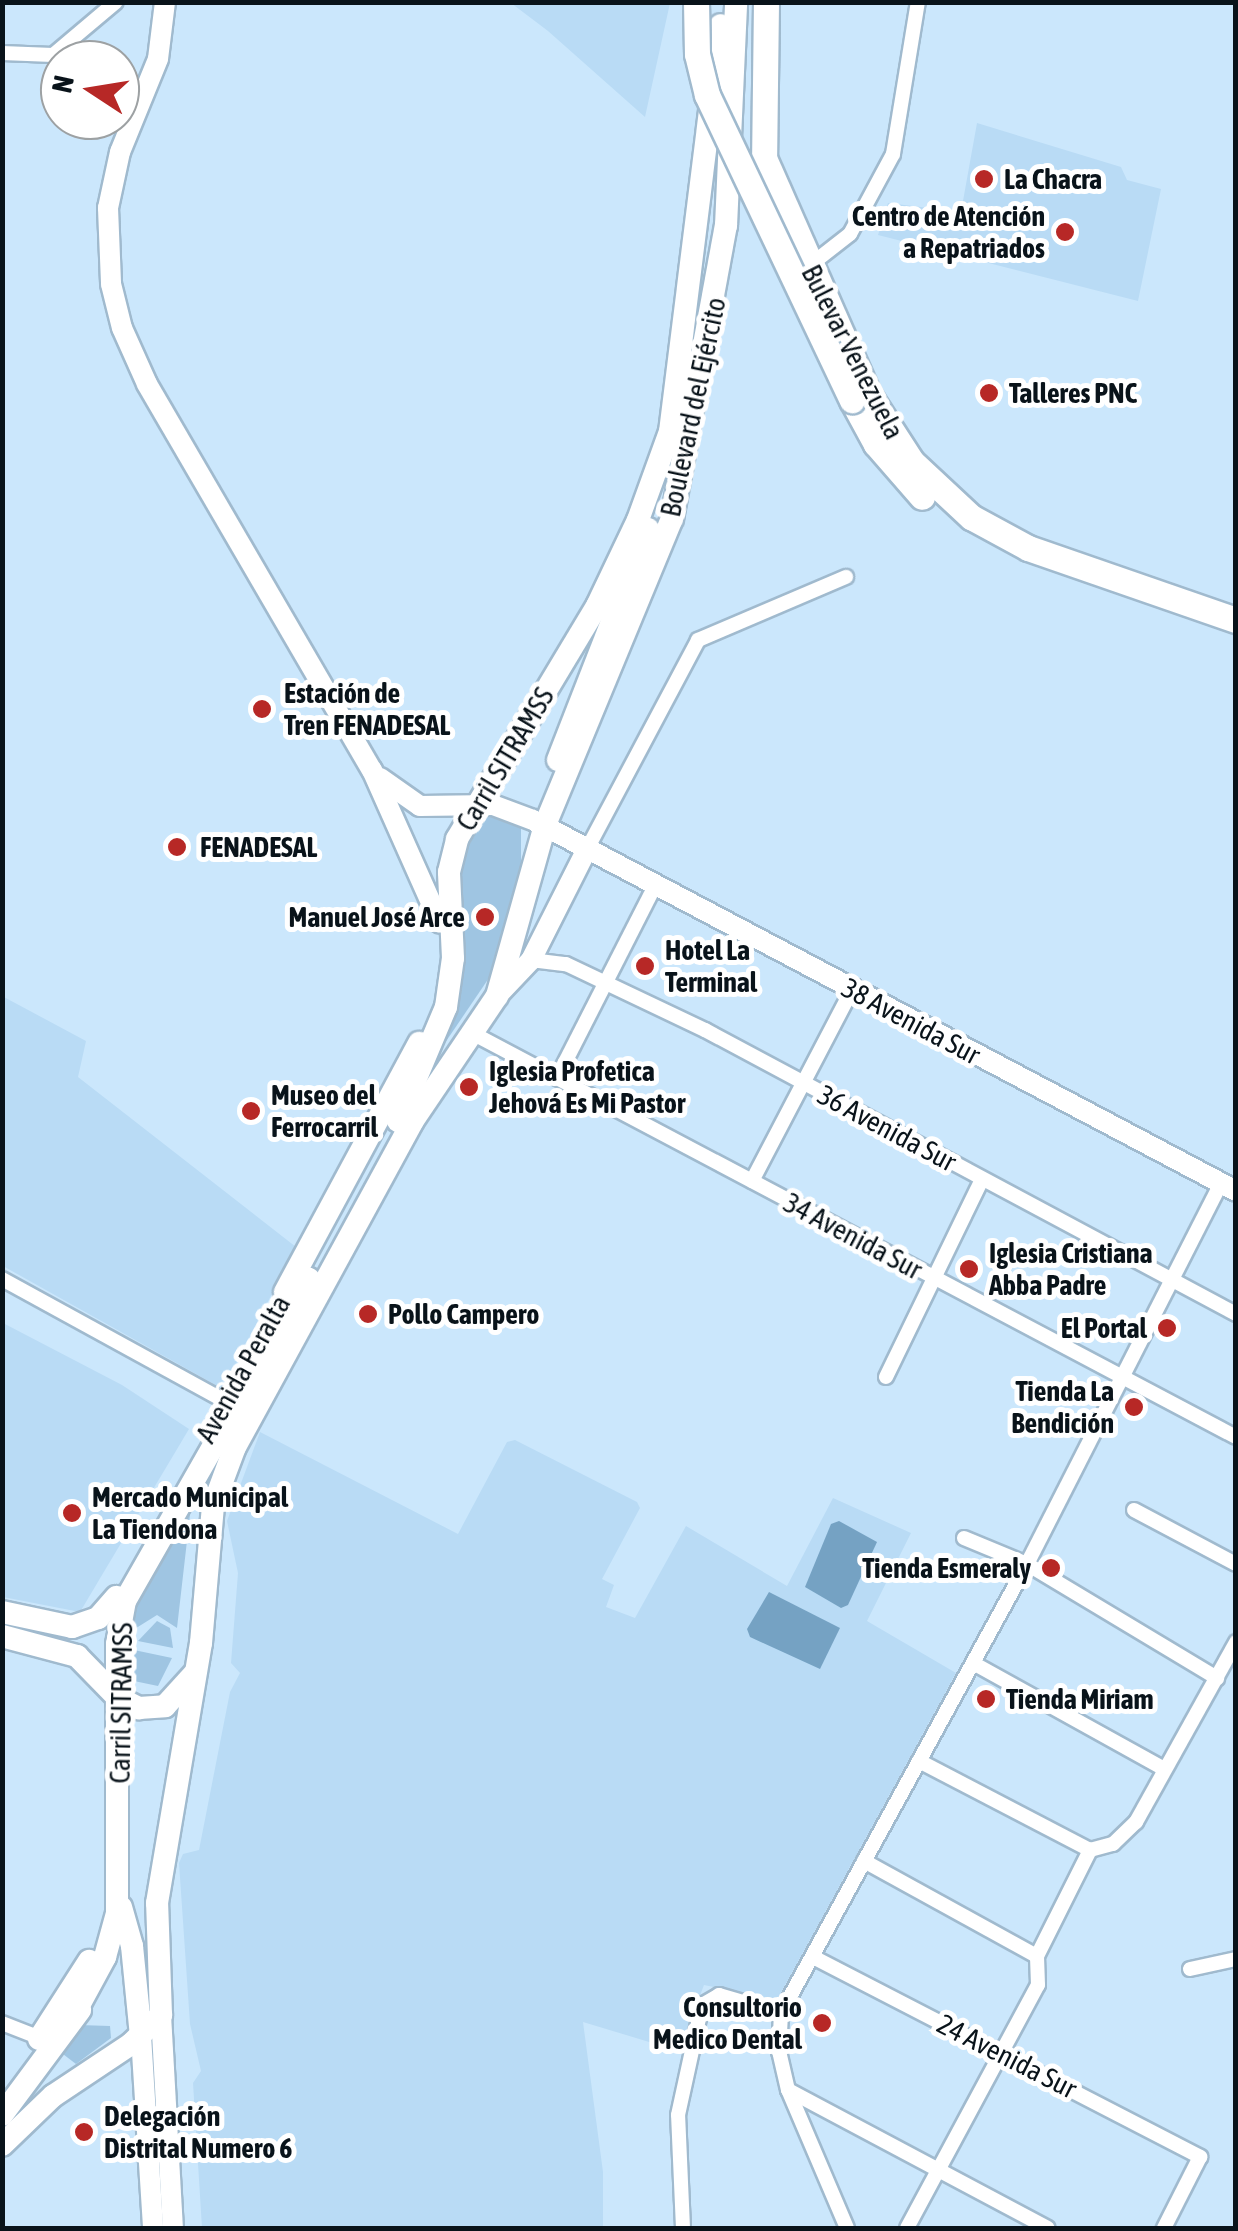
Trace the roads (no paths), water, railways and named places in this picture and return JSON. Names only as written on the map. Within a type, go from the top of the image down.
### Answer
[{"type":"highway","name":"Bulevar Venezuela","points":[[696,2],[697,54],[707,95],[852,400],[898,473],[935,510],[974,537],[1036,566],[1236,636]]},
{"type":"highway","name":"Bulevar Venezuela","points":[[766,2],[764,158],[868,394],[935,489],[1028,548],[1236,620]]},
{"type":"main road","points":[[166,2],[158,59],[120,152],[108,208],[116,307],[147,384],[372,770],[440,924]]},
{"type":"main road","name":"Carril SITRAMSS","points":[[71,2020],[106,1957],[119,1900],[111,1692],[117,1644],[134,1578],[406,1106],[496,974],[539,822],[638,559],[670,429],[722,2]]},
{"type":"main road","name":"Boulevard del Ejército","points":[[539,822],[663,542],[688,458],[726,226],[736,2]]},
{"type":"main road","name":"Carril SITRAMSS","points":[[406,1106],[446,1007],[451,856],[469,804],[597,606],[638,520],[670,429]]},
{"type":"main road","points":[[372,770],[420,806],[469,804],[539,822],[586,851]]},
{"type":"main road","name":"Avenida Peralta","points":[[141,2036],[131,1936],[110,1865],[111,1692],[105,1636],[116,1597],[233,1404],[426,1030],[441,968],[442,844],[469,804]]},
{"type":"main road","name":"Avenida Peralta","points":[[497,996],[539,822]]},
{"type":"main road","name":"Avenida Peralta","points":[[161,2015],[157,1903],[196,1671],[211,1516],[235,1447],[412,1122],[497,996],[531,960],[586,851]]},
{"type":"main road","name":"38 Avenida Sur","points":[[586,851],[1228,1187]]},
{"type":"main road","name":"Carril SITRAMSS","points":[[2,2115],[113,1970],[131,1936],[180,1693],[200,1513],[233,1404]]},
{"type":"main road","points":[[2,1612],[72,1627],[98,1618],[116,1597]]},
{"type":"main road","points":[[2,1636],[77,1656],[111,1692],[154,1710],[180,1693],[196,1671]]},
{"type":"main road","points":[[2,2092],[92,1951],[110,1865]]},
{"type":"main road","points":[[2,2146],[65,2087],[141,2036],[161,2015]]},
{"type":"main road","points":[[161,2015],[173,2228]]},
{"type":"main road","points":[[141,2036],[153,2228]]},
{"type":"street","points":[[2,53],[54,55],[116,2]]},
{"type":"street","points":[[809,266],[850,234],[893,154],[918,2]]},
{"type":"street","points":[[586,851],[698,640],[846,577]]},
{"type":"street","points":[[557,1078],[655,886]]},
{"type":"street","name":"36 Avenida Sur","points":[[531,960],[566,964],[606,982],[1236,1314]]},
{"type":"street","points":[[752,1182],[852,990]]},
{"type":"street","name":"34 Avenida Sur","points":[[472,1032],[1236,1437]]},
{"type":"street","points":[[886,1378],[982,1179]]},
{"type":"street","points":[[847,2228],[788,2090],[779,2052],[780,2013],[1027,1564],[1174,1280],[1228,1187]]},
{"type":"street","points":[[2,1279],[233,1404]]},
{"type":"street","points":[[1134,1510],[1236,1564]]},
{"type":"street","points":[[964,1538],[1027,1564],[1217,1678]]},
{"type":"street","points":[[919,1761],[1090,1850],[1113,1844],[1136,1822],[1236,1642]]},
{"type":"street","points":[[973,1663],[1164,1769]]},
{"type":"street","points":[[908,2228],[1038,1985],[1036,1956],[1090,1850]]},
{"type":"street","points":[[864,1861],[1036,1956]]},
{"type":"street","name":"24 Avenida Sur","points":[[813,1957],[1200,2157],[1164,2228]]},
{"type":"street","points":[[1190,1969],[1236,1959]]},
{"type":"street","points":[[683,2228],[678,2115],[702,2005],[719,1994],[780,2013]]},
{"type":"street","points":[[2,2024],[40,2038]]},
{"type":"street","points":[[788,2090],[1048,2228]]},
{"type":"place","name":"La Chacra","points":[[984,179]]},
{"type":"place","name":"Centro de Atención a Repatriados","points":[[1065,232]]},
{"type":"place","name":"Talleres PNC","points":[[989,393]]},
{"type":"place","name":"Estación de Tren FENADESAL","points":[[262,709]]},
{"type":"place","name":"FENADESAL","points":[[177,847]]},
{"type":"place","name":"Manuel José Arce","points":[[485,917]]},
{"type":"place","name":"Hotel La Terminal","points":[[645,966]]},
{"type":"place","name":"Iglesia Profetica Jehová Es Mi Pastor","points":[[469,1087]]},
{"type":"place","name":"Museo del Ferrocarril","points":[[251,1111]]},
{"type":"place","name":"Iglesia Cristiana Abba Padre","points":[[969,1269]]},
{"type":"place","name":"Pollo Campero","points":[[368,1314]]},
{"type":"place","name":"El Portal","points":[[1167,1328]]},
{"type":"place","name":"Tienda La Bendición","points":[[1134,1407]]},
{"type":"place","name":"Mercado Municipal La Tiendona","points":[[72,1513]]},
{"type":"place","name":"Tienda Esmeraly","points":[[1051,1568]]},
{"type":"place","name":"Tienda Miriam","points":[[986,1699]]},
{"type":"place","name":"Consultorio Medico Dental","points":[[822,2023]]},
{"type":"place","name":"Delegación Distrital Numero 6","points":[[84,2132]]}]
